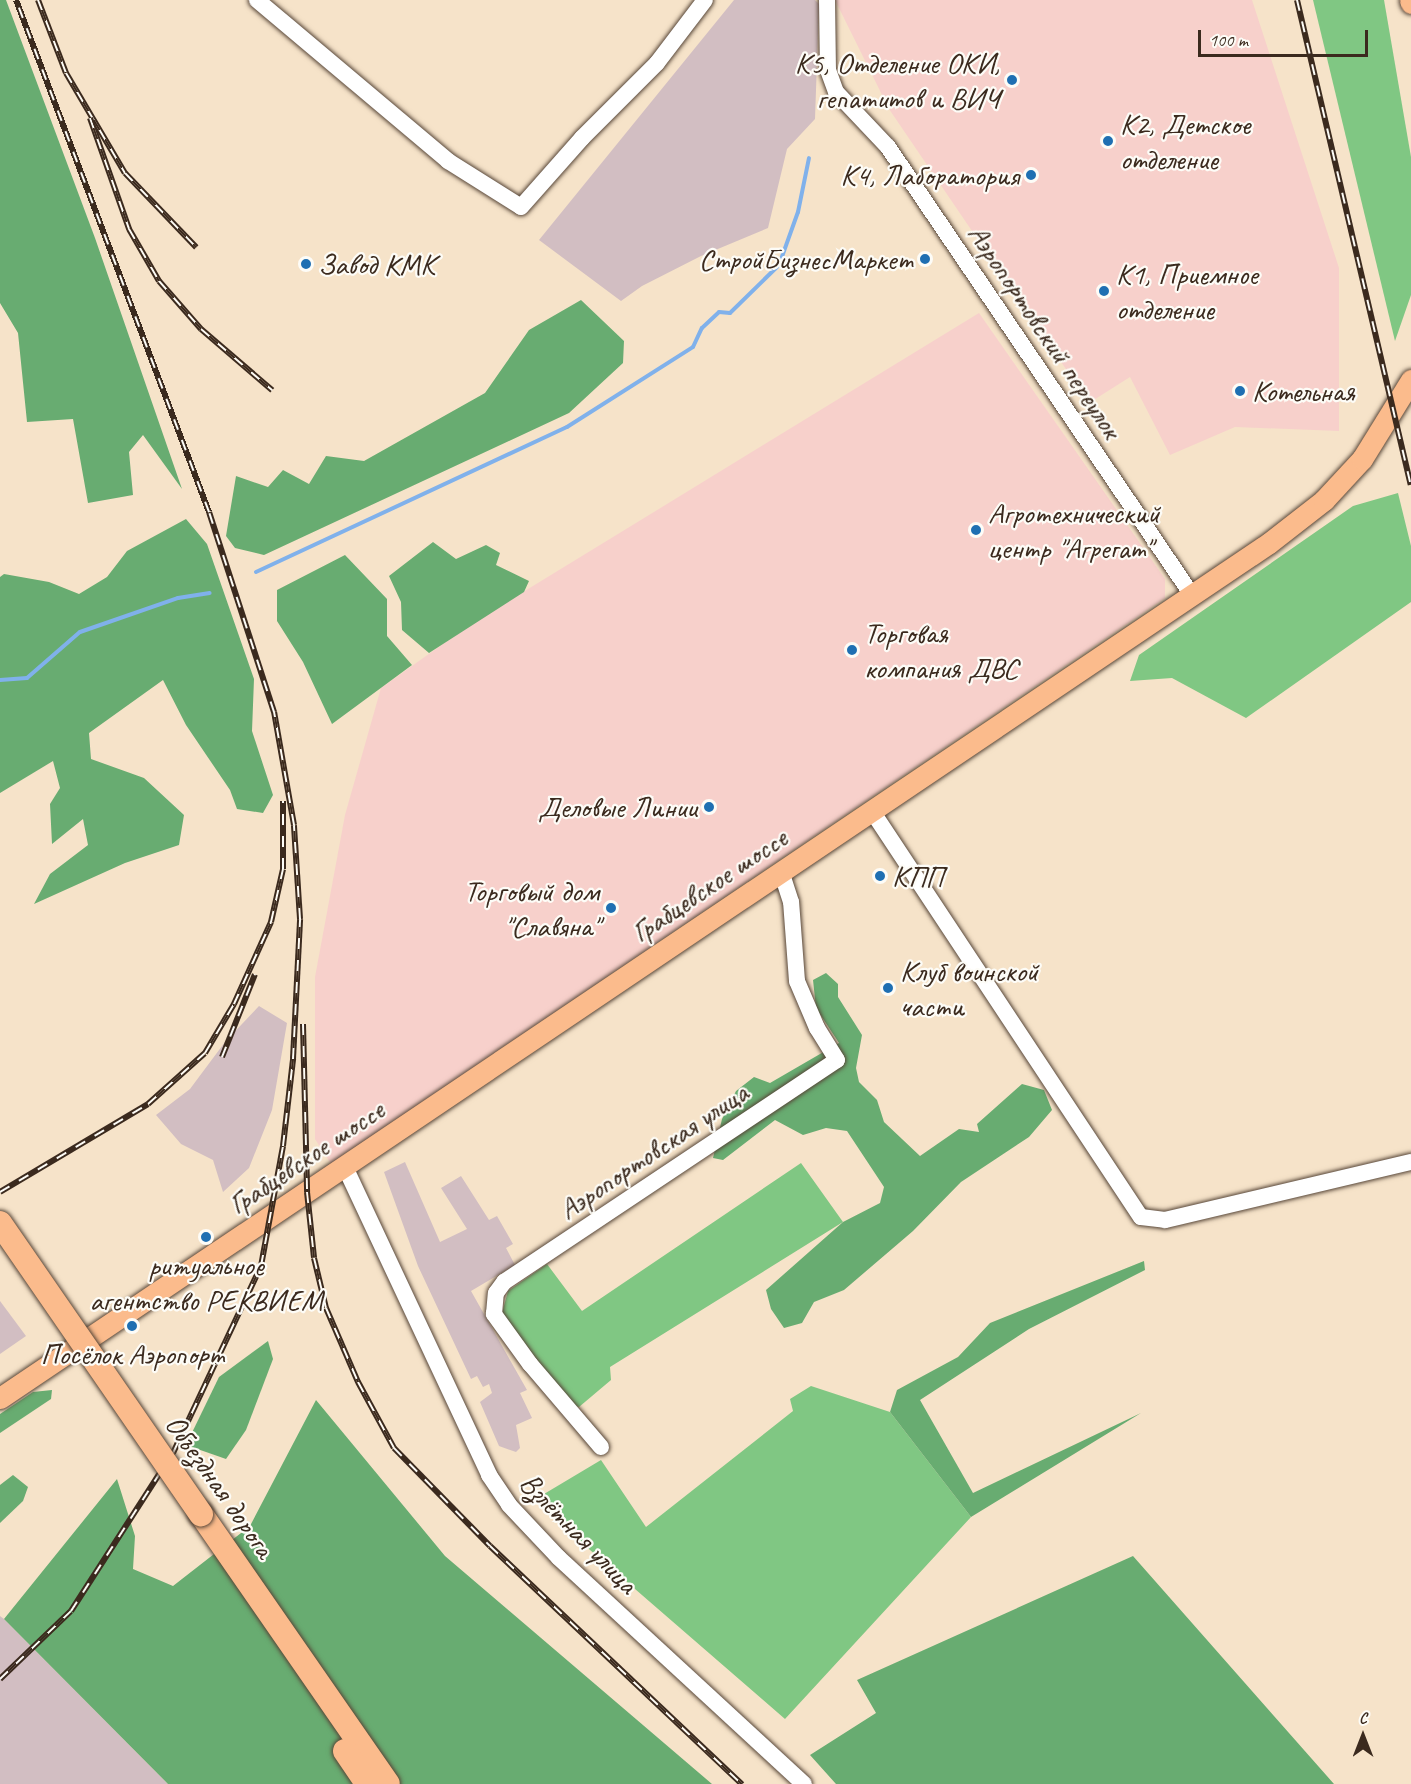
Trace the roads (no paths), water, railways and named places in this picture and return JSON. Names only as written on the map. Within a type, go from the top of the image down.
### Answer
[{"type":"highway","name":"Объездная дорога","points":[[0,1223],[195,1517],[367,1784]]},
{"type":"highway","name":"Объездная дорога","points":[[0,1249],[388,1784]]},
{"type":"main road","name":"Грабцевское шоссе","points":[[0,1398],[1269,543],[1324,500],[1362,459],[1411,380]]},
{"type":"street","points":[[257,0],[448,160],[521,207],[582,138],[657,63],[705,0]]},
{"type":"street","name":"Аэропортовский переулок","points":[[827,0],[828,70],[836,92],[888,147],[1192,595]]},
{"type":"street","points":[[872,811],[1142,1217],[1165,1220],[1411,1162]]},
{"type":"street","name":"Аэропортовская улица","points":[[601,1448],[530,1365],[494,1314],[496,1293],[504,1282],[837,1060],[817,1028],[797,981],[791,902],[782,872]]},
{"type":"street","name":"Взлётная улица","points":[[345,1167],[489,1475],[509,1505],[567,1566],[804,1784]]},
{"type":"waterway","points":[[256,572],[567,427],[693,347],[702,328],[719,312],[730,313],[779,265],[798,212],[809,158]]},
{"type":"waterway","points":[[0,680],[27,678],[80,632],[178,598],[210,593]]},
{"type":"railway","points":[[0,1679],[71,1611],[173,1453],[261,1266],[283,1146],[293,1059],[300,919],[294,825],[274,712],[209,512],[16,0]]},
{"type":"railway","points":[[38,0],[66,73],[125,173],[196,247]]},
{"type":"railway","points":[[1297,0],[1411,485]]},
{"type":"railway","points":[[90,118],[129,229],[159,281],[201,329],[272,390]]},
{"type":"railway","points":[[0,1192],[148,1104],[205,1053],[234,1004],[271,922],[283,869],[283,801]]},
{"type":"railway","points":[[222,1057],[255,974]]},
{"type":"railway","points":[[303,1024],[307,1192],[314,1258],[326,1308],[358,1382],[394,1448],[490,1546],[742,1784]]},
{"type":"place","name":"К5, Отделение ОКИ, гепатитов и ВИЧ","points":[[1012,80]]},
{"type":"place","name":"К2, Детское отделение","points":[[1108,141]]},
{"type":"place","name":"К4, Лаборатория","points":[[1031,175]]},
{"type":"place","name":"СтройБизнесМаркет","points":[[925,259]]},
{"type":"place","name":"Завод КМК","points":[[306,264]]},
{"type":"place","name":"К1, Приемное отделение","points":[[1104,291]]},
{"type":"place","name":"Котельная","points":[[1240,391]]},
{"type":"place","name":"Агротехнический центр \"Агрегат\"","points":[[976,530]]},
{"type":"place","name":"Торговая компания ДВС","points":[[852,650]]},
{"type":"place","name":"Деловые Линии","points":[[709,807]]},
{"type":"place","name":"КПП","points":[[880,876]]},
{"type":"place","name":"Торговый дом \"Славяна\"","points":[[611,908]]},
{"type":"place","name":"Клуб воинской части","points":[[888,988]]},
{"type":"place","name":"ритуальное агентство РЕКВИЕМ","points":[[206,1237]]},
{"type":"place","name":"Посёлок Аэропорт","points":[[132,1326]]}]
